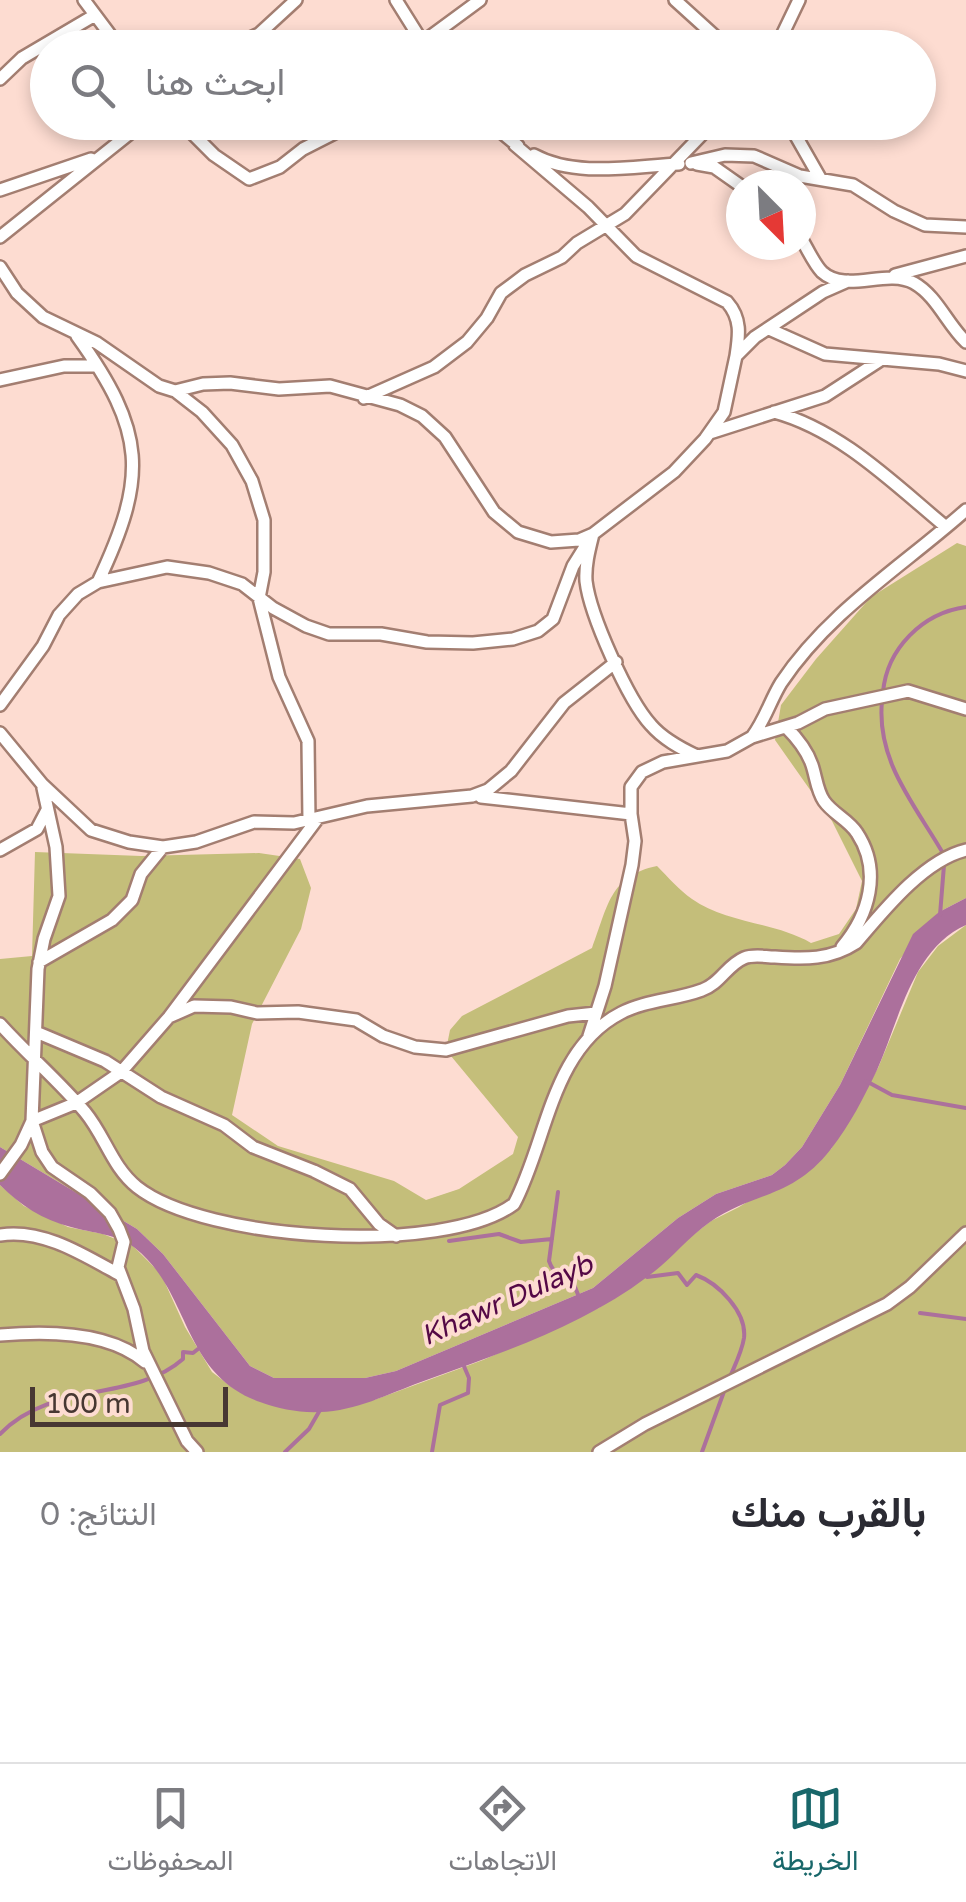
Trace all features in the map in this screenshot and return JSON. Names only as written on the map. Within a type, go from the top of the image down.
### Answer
[{"type":"street","points":[[84,0],[106,30]]},
{"type":"street","points":[[262,30],[296,0]]},
{"type":"street","points":[[396,0],[415,30]]},
{"type":"street","points":[[443,30],[480,0]]},
{"type":"street","points":[[675,0],[708,30]]},
{"type":"street","points":[[784,30],[798,0]]},
{"type":"street","points":[[70,30],[95,15]]},
{"type":"street","points":[[0,79],[30,53]]},
{"type":"street","points":[[0,236],[122,140]]},
{"type":"street","points":[[199,140],[249,179],[280,168],[321,140]]},
{"type":"street","points":[[175,391],[230,383],[279,389],[330,386],[400,405],[422,416],[445,438],[494,512],[518,532],[550,542],[579,540],[593,534],[674,472],[710,433],[724,412],[740,332],[735,311],[727,302],[636,256],[608,225],[510,140]]},
{"type":"street","points":[[364,398],[434,367],[467,342],[502,293],[524,275],[562,258],[577,243],[625,214],[697,140]]},
{"type":"street","points":[[798,140],[820,178]]},
{"type":"street","points":[[515,144],[560,166],[593,168],[692,163],[726,155],[754,156],[800,176],[854,185],[894,211],[925,225],[966,227]]},
{"type":"street","points":[[0,190],[104,154]]},
{"type":"street","points":[[692,163],[714,166],[726,175]]},
{"type":"street","points":[[736,356],[754,337],[823,292],[848,281],[891,276],[966,256]]},
{"type":"street","points":[[815,260],[822,272],[848,281]]},
{"type":"street","points":[[0,267],[17,293],[43,317],[98,343],[159,386],[175,391],[202,412],[232,445],[252,482],[264,520],[264,572],[259,598],[279,677],[308,742],[313,819],[169,1016],[121,1072],[76,1103],[32,1122],[0,1174]]},
{"type":"street","points":[[891,276],[914,283],[934,300],[966,342]]},
{"type":"street","points":[[769,329],[826,354],[939,364],[966,371]]},
{"type":"street","points":[[74,332],[98,366],[130,430],[135,459],[127,515],[98,582]]},
{"type":"street","points":[[710,433],[825,396],[882,360]]},
{"type":"street","points":[[0,380],[64,366],[98,366]]},
{"type":"street","points":[[774,412],[800,419],[836,440],[946,527]]},
{"type":"street","points":[[752,737],[780,685],[819,639],[882,576],[966,510]]},
{"type":"street","points":[[0,705],[43,646],[59,615],[78,594],[98,582],[167,567],[209,572],[242,584],[306,626],[330,634],[381,634],[427,642],[513,639],[538,631],[552,620],[573,566],[593,534]]},
{"type":"street","points":[[593,534],[586,559],[586,581],[592,608],[616,662],[652,726],[674,745],[697,756]]},
{"type":"street","points":[[472,796],[488,790],[511,770],[564,702],[616,662]]},
{"type":"street","points":[[589,1036],[632,865],[632,787],[642,772],[663,762],[727,751],[752,737],[825,710],[908,691],[966,709]]},
{"type":"street","points":[[786,727],[800,740],[822,799],[846,818],[868,855],[871,880],[867,904],[854,933],[836,954]]},
{"type":"street","points":[[0,733],[42,784],[91,830],[162,847],[196,842],[254,822],[313,819],[367,806],[472,796],[517,798],[630,814]]},
{"type":"street","points":[[42,784],[56,847],[60,896],[40,962],[32,1122],[52,1168],[90,1193],[110,1213],[119,1229],[124,1242],[118,1267],[134,1308],[148,1365],[187,1441],[197,1452]]},
{"type":"street","points":[[0,850],[37,829],[48,810]]},
{"type":"street","points":[[40,962],[112,920],[132,900],[141,874],[162,847]]},
{"type":"street","points":[[0,1024],[87,1114],[116,1166],[139,1189],[192,1213],[246,1228],[396,1236],[479,1220],[502,1213],[514,1204],[569,1064],[589,1036],[618,1014],[645,1003],[707,989],[734,963],[749,956],[806,959],[836,954],[856,943],[928,867],[945,856],[966,850]]},
{"type":"street","points":[[169,1016],[194,1006],[257,1013],[298,1012],[356,1020],[383,1036],[415,1047],[446,1050],[596,1012]]},
{"type":"street","points":[[36,1032],[105,1061],[161,1097],[224,1125],[252,1148],[350,1189],[380,1224],[396,1236]]},
{"type":"street","points":[[599,1452],[646,1424],[887,1304],[966,1233]]},
{"type":"street","points":[[0,1235],[40,1237],[120,1275]]},
{"type":"street","points":[[0,1335],[62,1332],[120,1347],[148,1365]]},
{"type":"shaded area","points":[[957,543],[966,546],[966,898],[939,912],[900,959],[840,1085],[802,1147],[785,1165],[772,1175],[716,1194],[678,1218],[593,1288],[396,1371],[365,1378],[274,1378],[250,1366],[163,1254],[137,1229],[0,1147],[0,959],[32,956],[35,852],[141,856],[259,853],[300,859],[311,888],[301,929],[252,1024],[232,1115],[278,1146],[394,1181],[426,1200],[459,1189],[513,1154],[518,1137],[446,1050],[450,1030],[462,1016],[592,948],[612,895],[629,877],[657,866],[687,895],[719,913],[811,943],[839,934],[856,909],[862,881],[832,821],[775,740],[781,705],[871,597]]},
{"type":"shaded area","points":[[966,898],[966,925],[932,951],[920,969],[862,1101],[838,1140],[802,1177],[710,1222],[655,1271],[595,1311],[509,1350],[359,1405],[333,1411],[297,1411],[260,1402],[234,1389],[200,1353],[167,1287],[135,1248],[113,1237],[51,1220],[0,1185],[0,1147],[137,1229],[163,1254],[250,1366],[274,1378],[365,1378],[396,1371],[593,1288],[678,1218],[716,1194],[772,1175],[785,1165],[802,1147],[840,1085],[913,934],[939,912]]},
{"type":"shaded area","points":[[966,925],[966,1452],[0,1452],[0,1185],[24,1206],[68,1227],[103,1234],[133,1246],[161,1274],[185,1327],[212,1372],[233,1388],[374,1400],[483,1360],[599,1308],[711,1221],[831,1149],[878,1068],[918,972],[938,946]]},
{"type":"waterway","points":[[883,692],[891,661],[910,636],[935,617],[966,607]]},
{"type":"waterway","points":[[882,701],[885,744],[892,764],[944,855]]},
{"type":"waterway","points":[[940,915],[944,865]]},
{"type":"waterway","points":[[866,1081],[892,1095],[966,1108]]},
{"type":"waterway","name":"Khawr Dulayb","points":[[558,1192],[549,1261],[558,1274],[573,1282],[579,1297]]},
{"type":"waterway","points":[[449,1241],[499,1234],[521,1242],[552,1239]]},
{"type":"waterway","points":[[647,1277],[678,1273],[687,1285],[696,1275],[729,1300],[744,1328],[740,1353],[730,1377]]},
{"type":"waterway","points":[[920,1313],[966,1319]]},
{"type":"waterway","points":[[0,1434],[21,1417],[44,1406],[141,1382],[183,1359],[183,1352],[198,1349]]},
{"type":"waterway","points":[[432,1452],[440,1405],[468,1393],[469,1378],[463,1364]]},
{"type":"waterway","points":[[702,1452],[726,1386]]},
{"type":"waterway","points":[[285,1452],[309,1429],[320,1410]]}]
